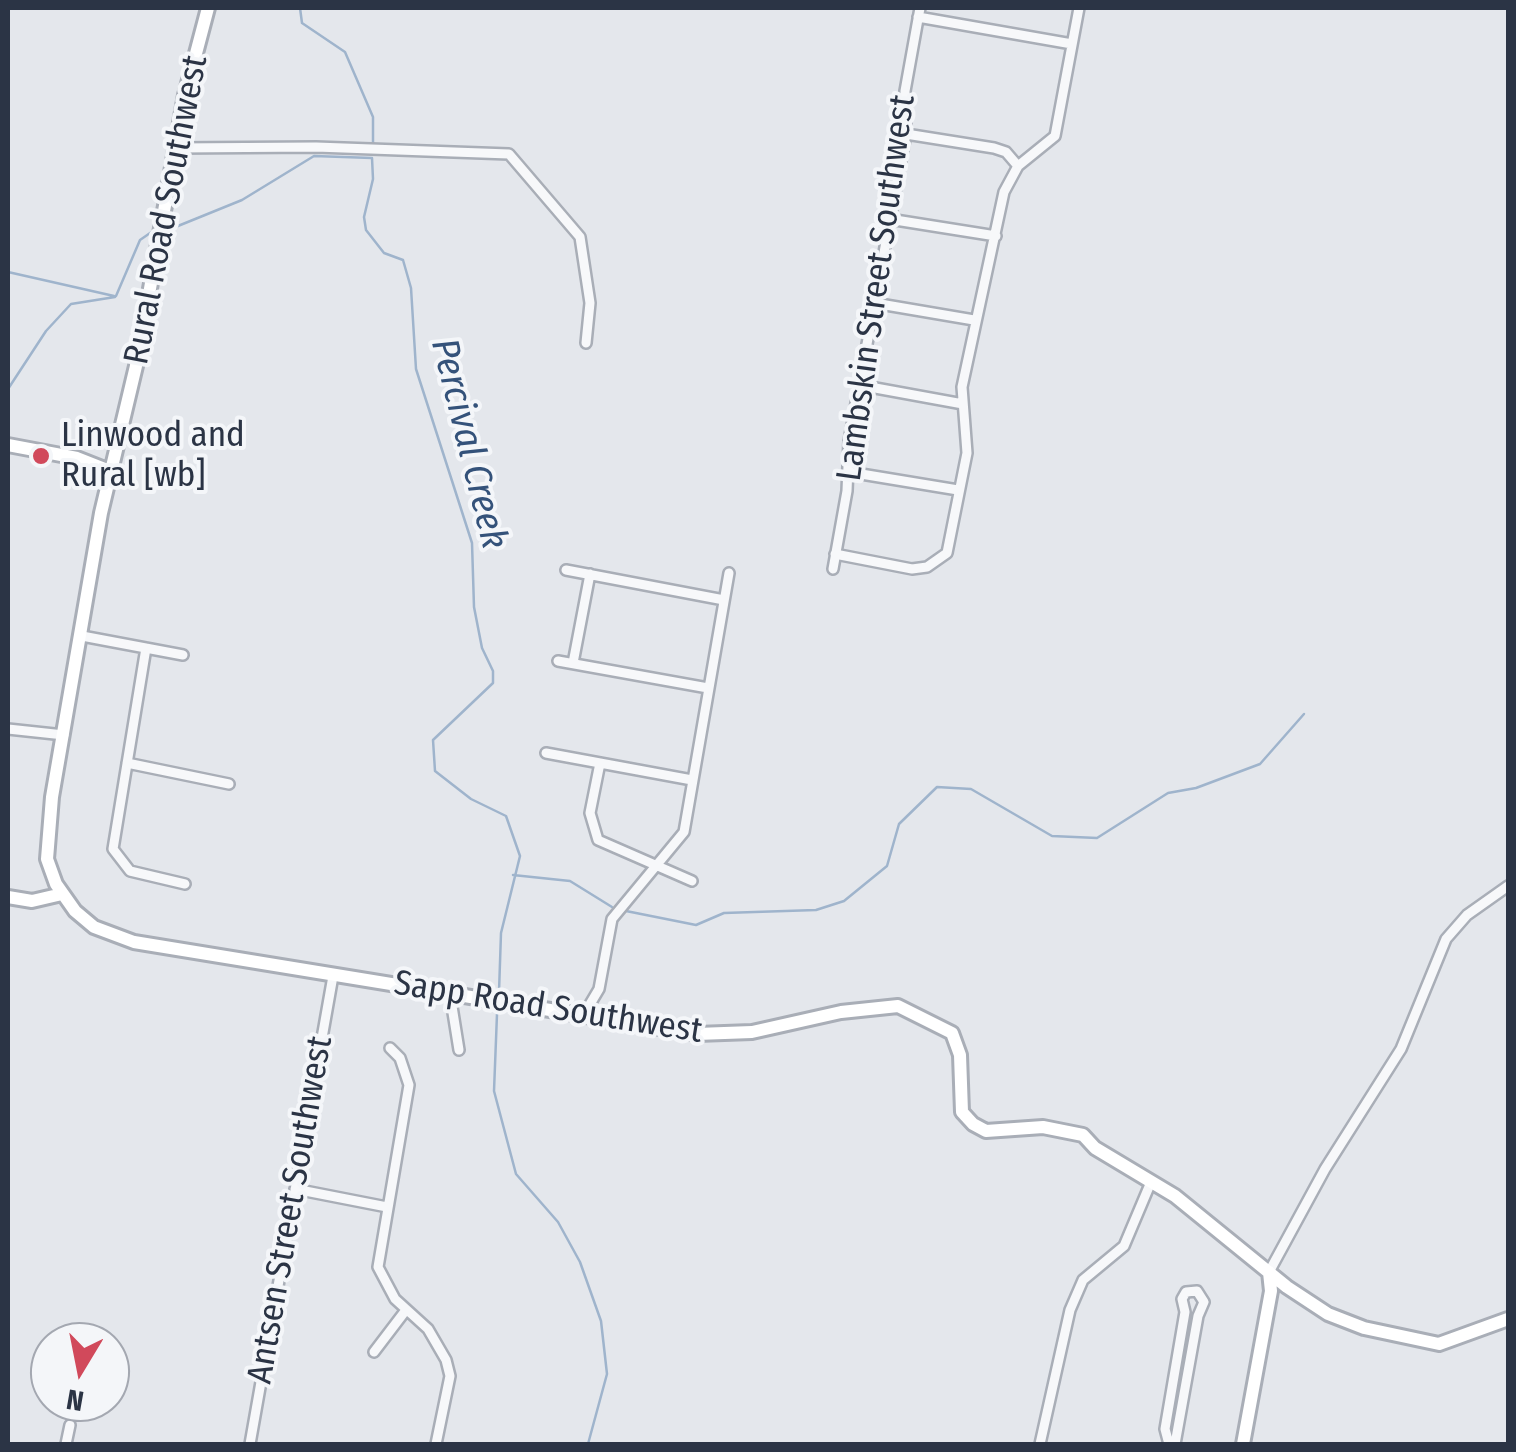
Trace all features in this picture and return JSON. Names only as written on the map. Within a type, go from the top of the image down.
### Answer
[{"type":"street","name":"Rural Road Southwest","points":[[110,472],[136,366],[176,148],[208,8]]},
{"type":"street","points":[[836,554],[912,569],[938,562],[952,541],[967,453],[963,404],[974,320],[1004,192],[1018,166],[1054,136],[1079,8]]},
{"type":"street","points":[[919,12],[1072,44]]},
{"type":"street","name":"Lambskin Street Southwest","points":[[833,568],[849,472],[849,441],[906,134],[905,90],[919,12]]},
{"type":"street","points":[[906,134],[1006,152],[1018,166]]},
{"type":"street","points":[[176,148],[316,147],[509,154],[580,237],[590,302],[586,344]]},
{"type":"street","points":[[889,219],[996,236]]},
{"type":"street","points":[[874,302],[974,320]]},
{"type":"street","points":[[859,385],[963,404]]},
{"type":"street","points":[[8,446],[77,458],[110,472]]},
{"type":"street","name":"Sapp Road Southwest","points":[[110,472],[46,836],[46,859],[62,894],[82,918],[117,937],[334,976],[723,1034],[874,1006],[898,1006],[952,1033],[960,1055],[962,1112],[972,1124],[986,1132],[1068,1130],[1151,1182],[1328,1314],[1414,1341],[1439,1344],[1508,1318]]},
{"type":"street","points":[[849,472],[958,490]]},
{"type":"street","points":[[566,570],[724,600]]},
{"type":"street","points":[[584,1016],[599,989],[609,924],[684,832],[729,573]]},
{"type":"street","points":[[573,663],[590,574]]},
{"type":"street","points":[[82,636],[183,655]]},
{"type":"street","points":[[146,648],[112,834],[117,858],[138,875],[185,884]]},
{"type":"street","points":[[558,661],[708,688]]},
{"type":"street","points":[[8,729],[64,735]]},
{"type":"street","points":[[546,753],[692,780]]},
{"type":"street","points":[[127,763],[229,784]]},
{"type":"street","points":[[600,763],[590,812],[598,840],[658,865],[670,875],[692,881]]},
{"type":"street","points":[[1243,1444],[1271,1291],[1269,1272],[1325,1168],[1401,1049],[1446,938],[1468,915],[1508,886]]},
{"type":"street","points":[[8,897],[32,900],[62,894]]},
{"type":"street","name":"Antsen Street Southwest","points":[[250,1444],[334,976]]},
{"type":"street","points":[[450,994],[459,1050]]},
{"type":"street","points":[[390,1048],[400,1058],[410,1084],[378,1267],[394,1299],[428,1328],[446,1360],[450,1376],[436,1444]]},
{"type":"street","points":[[1040,1444],[1070,1310],[1083,1280],[1124,1246],[1151,1182]]},
{"type":"street","points":[[295,1190],[388,1207]]},
{"type":"street","points":[[1197,1291],[1204,1302],[1172,1444],[1165,1429],[1185,1312],[1182,1299],[1186,1292],[1197,1291]]},
{"type":"street","points":[[374,1352],[406,1310]]},
{"type":"street","points":[[66,1444],[70,1425]]},
{"type":"waterway","name":"Percival Creek","points":[[300,8],[302,23],[345,52],[373,117],[373,145]]},
{"type":"waterway","name":"Percival Creek","points":[[173,228],[242,200],[314,156],[372,158],[373,179],[364,217],[366,230],[384,253],[403,260],[411,288],[416,369],[472,543],[474,607],[482,648],[493,671],[493,683],[433,740],[435,771],[471,799],[506,816],[520,856],[501,933],[499,992]]},
{"type":"waterway","points":[[116,296],[140,240],[153,231]]},
{"type":"waterway","points":[[8,272],[114,296]]},
{"type":"waterway","points":[[8,389],[46,331],[71,304],[115,297]]},
{"type":"waterway","points":[[626,911],[696,925],[724,913],[816,910],[844,901],[887,866],[899,824],[937,787],[971,789],[1052,836],[1097,838],[1168,793],[1196,788],[1260,764],[1304,714]]},
{"type":"waterway","points":[[513,875],[570,881],[612,907]]},
{"type":"waterway","name":"Percival Creek","points":[[497,1014],[494,1091],[516,1174],[558,1222],[580,1262],[601,1321],[607,1374],[588,1444]]},
{"type":"place","name":"Linwood and Rural [wb]","points":[[41,456]]}]
